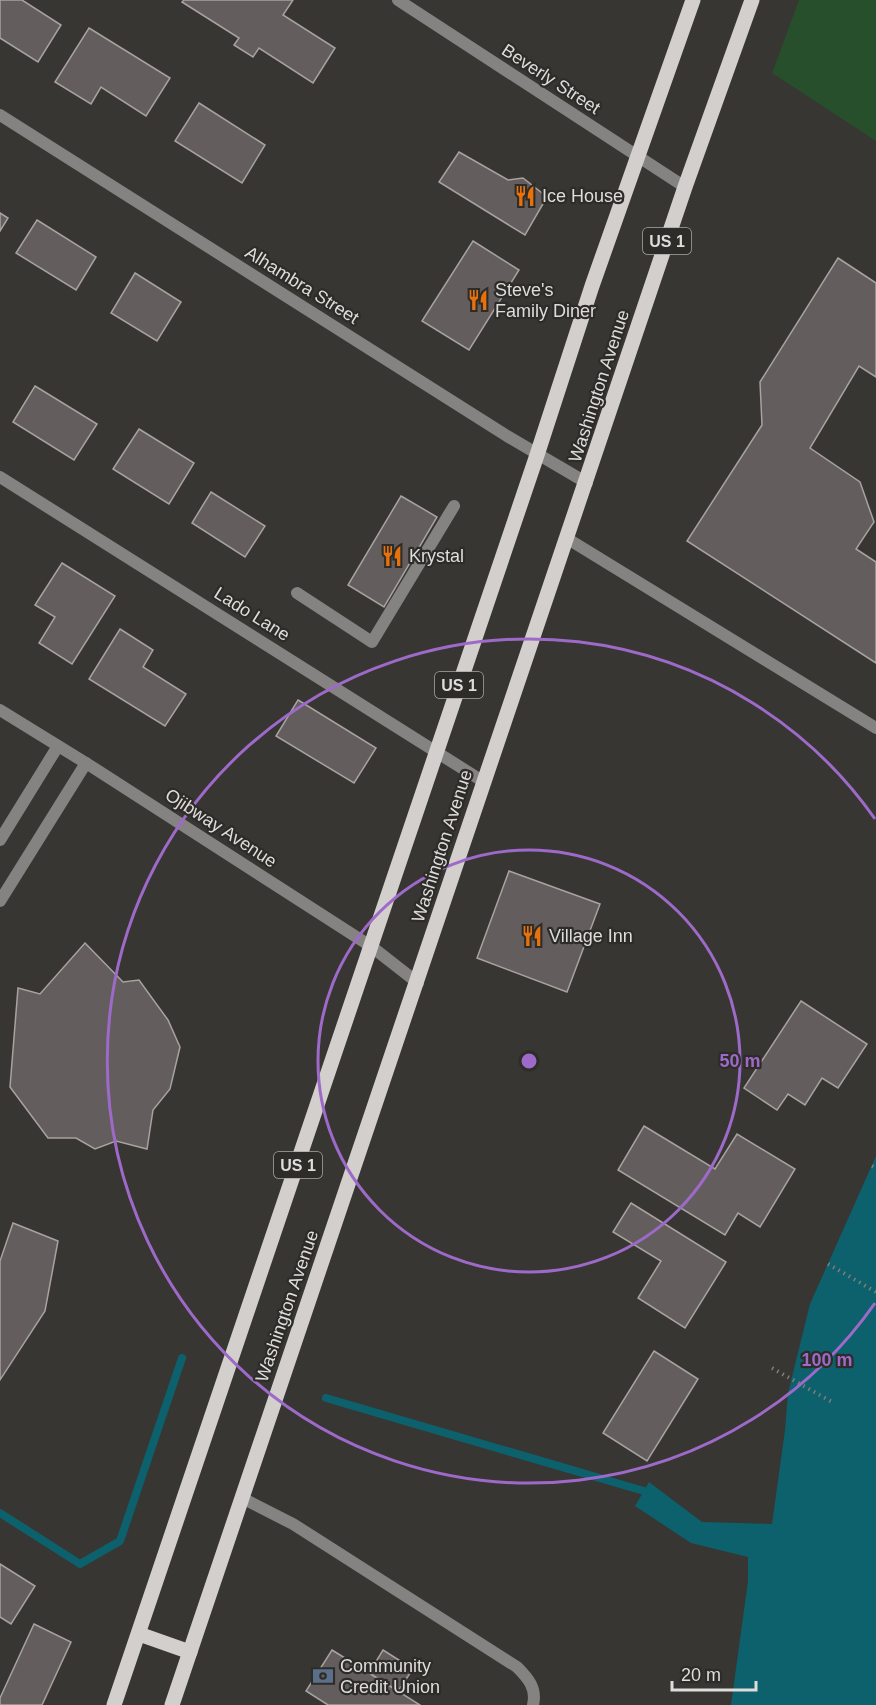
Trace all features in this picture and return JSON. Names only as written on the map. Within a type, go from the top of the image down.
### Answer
[{"type":"main road","name":"Washington Avenue","points":[[114,1705],[372,947],[592,286],[693,0]]},
{"type":"main road","name":"Washington Avenue","points":[[171,1705],[587,483],[685,187],[752,0]]},
{"type":"main road","points":[[139,1634],[190,1652]]},
{"type":"street","name":"Beverly Street","points":[[398,0],[685,187]]},
{"type":"street","name":"Alhambra Street","points":[[0,116],[537,455],[587,483]]},
{"type":"street","name":"Lado Lane","points":[[0,477],[484,782]]},
{"type":"street","points":[[297,593],[372,642],[454,506]]},
{"type":"street","points":[[568,539],[876,728]]},
{"type":"street","name":"Ojibway Avenue","points":[[0,710],[87,763],[372,947],[418,982]]},
{"type":"street","points":[[0,840],[58,746]]},
{"type":"street","points":[[0,901],[87,763]]},
{"type":"street","points":[[242,1498],[293,1524],[517,1667],[531,1680],[535,1701],[533,1705]]},
{"type":"path","points":[[828,1264],[876,1292]]},
{"type":"path","points":[[772,1368],[832,1402]]},
{"type":"green space","points":[[799,0],[876,0],[876,141],[772,73]]},
{"type":"water","points":[[876,1156],[876,1705],[731,1705],[748,1581],[748,1557],[691,1543],[635,1506],[649,1482],[702,1522],[772,1524],[788,1393],[810,1304]]},
{"type":"building","points":[[0,0],[22,0],[61,25],[38,62],[0,38]]},
{"type":"building","points":[[184,0],[293,0],[283,15],[335,48],[313,83],[259,48],[253,57],[234,45],[239,38],[182,2]]},
{"type":"building","points":[[89,28],[170,78],[146,116],[101,87],[91,104],[55,82]]},
{"type":"building","points":[[199,103],[265,145],[242,183],[175,141]]},
{"type":"building","points":[[459,152],[508,180],[523,178],[547,197],[525,235],[439,182]]},
{"type":"building","points":[[0,213],[8,218],[0,231]]},
{"type":"building","points":[[37,220],[96,257],[76,290],[16,253]]},
{"type":"building","points":[[473,241],[519,270],[469,350],[422,321]]},
{"type":"building","points":[[838,258],[876,283],[876,377],[859,366],[810,448],[860,482],[874,522],[856,549],[876,562],[876,663],[687,541],[762,425],[760,382]]},
{"type":"building","points":[[135,273],[181,302],[157,341],[111,313]]},
{"type":"building","points":[[35,386],[97,424],[74,460],[13,422]]},
{"type":"building","points":[[139,429],[194,463],[169,504],[113,469]]},
{"type":"building","points":[[211,492],[265,526],[245,557],[192,523]]},
{"type":"building","points":[[401,496],[437,517],[384,607],[348,585]]},
{"type":"building","points":[[62,563],[115,596],[72,664],[39,643],[55,617],[35,605]]},
{"type":"building","points":[[120,629],[153,650],[143,667],[186,694],[165,726],[89,679]]},
{"type":"building","points":[[298,700],[376,748],[354,783],[276,736]]},
{"type":"building","points":[[509,871],[600,904],[567,992],[477,958]]},
{"type":"building","points":[[85,943],[123,982],[139,980],[168,1020],[180,1047],[170,1089],[153,1110],[147,1149],[116,1141],[95,1149],[76,1138],[48,1138],[10,1087],[18,988],[40,994]]},
{"type":"building","points":[[801,1001],[867,1044],[838,1088],[822,1078],[805,1105],[788,1094],[777,1110],[744,1088]]},
{"type":"building","points":[[644,1126],[715,1169],[737,1134],[795,1169],[760,1227],[738,1213],[725,1235],[618,1170]]},
{"type":"building","points":[[631,1203],[726,1262],[685,1328],[638,1298],[661,1261],[613,1232]]},
{"type":"building","points":[[13,1223],[58,1241],[45,1311],[0,1380],[0,1261]]},
{"type":"building","points":[[654,1351],[698,1379],[647,1461],[603,1433]]},
{"type":"building","points":[[0,1564],[35,1586],[11,1624],[0,1617]]},
{"type":"building","points":[[34,1624],[71,1642],[42,1705],[0,1705],[0,1698]]},
{"type":"building","points":[[332,1650],[420,1705],[328,1705],[306,1691]]},
{"type":"building","points":[[383,1650],[413,1669],[398,1691],[369,1673]]},
{"type":"waterway","points":[[0,1513],[80,1564],[120,1541],[182,1358]]},
{"type":"waterway","points":[[326,1398],[644,1491]]},
{"type":"place","name":"Ice House","points":[[525,196]]},
{"type":"place","name":"Steve's Family Diner","points":[[478,300]]},
{"type":"place","name":"Krystal","points":[[392,556]]},
{"type":"place","name":"Village Inn","points":[[532,936]]},
{"type":"place","name":"Community Credit Union","points":[[323,1676]]}]
